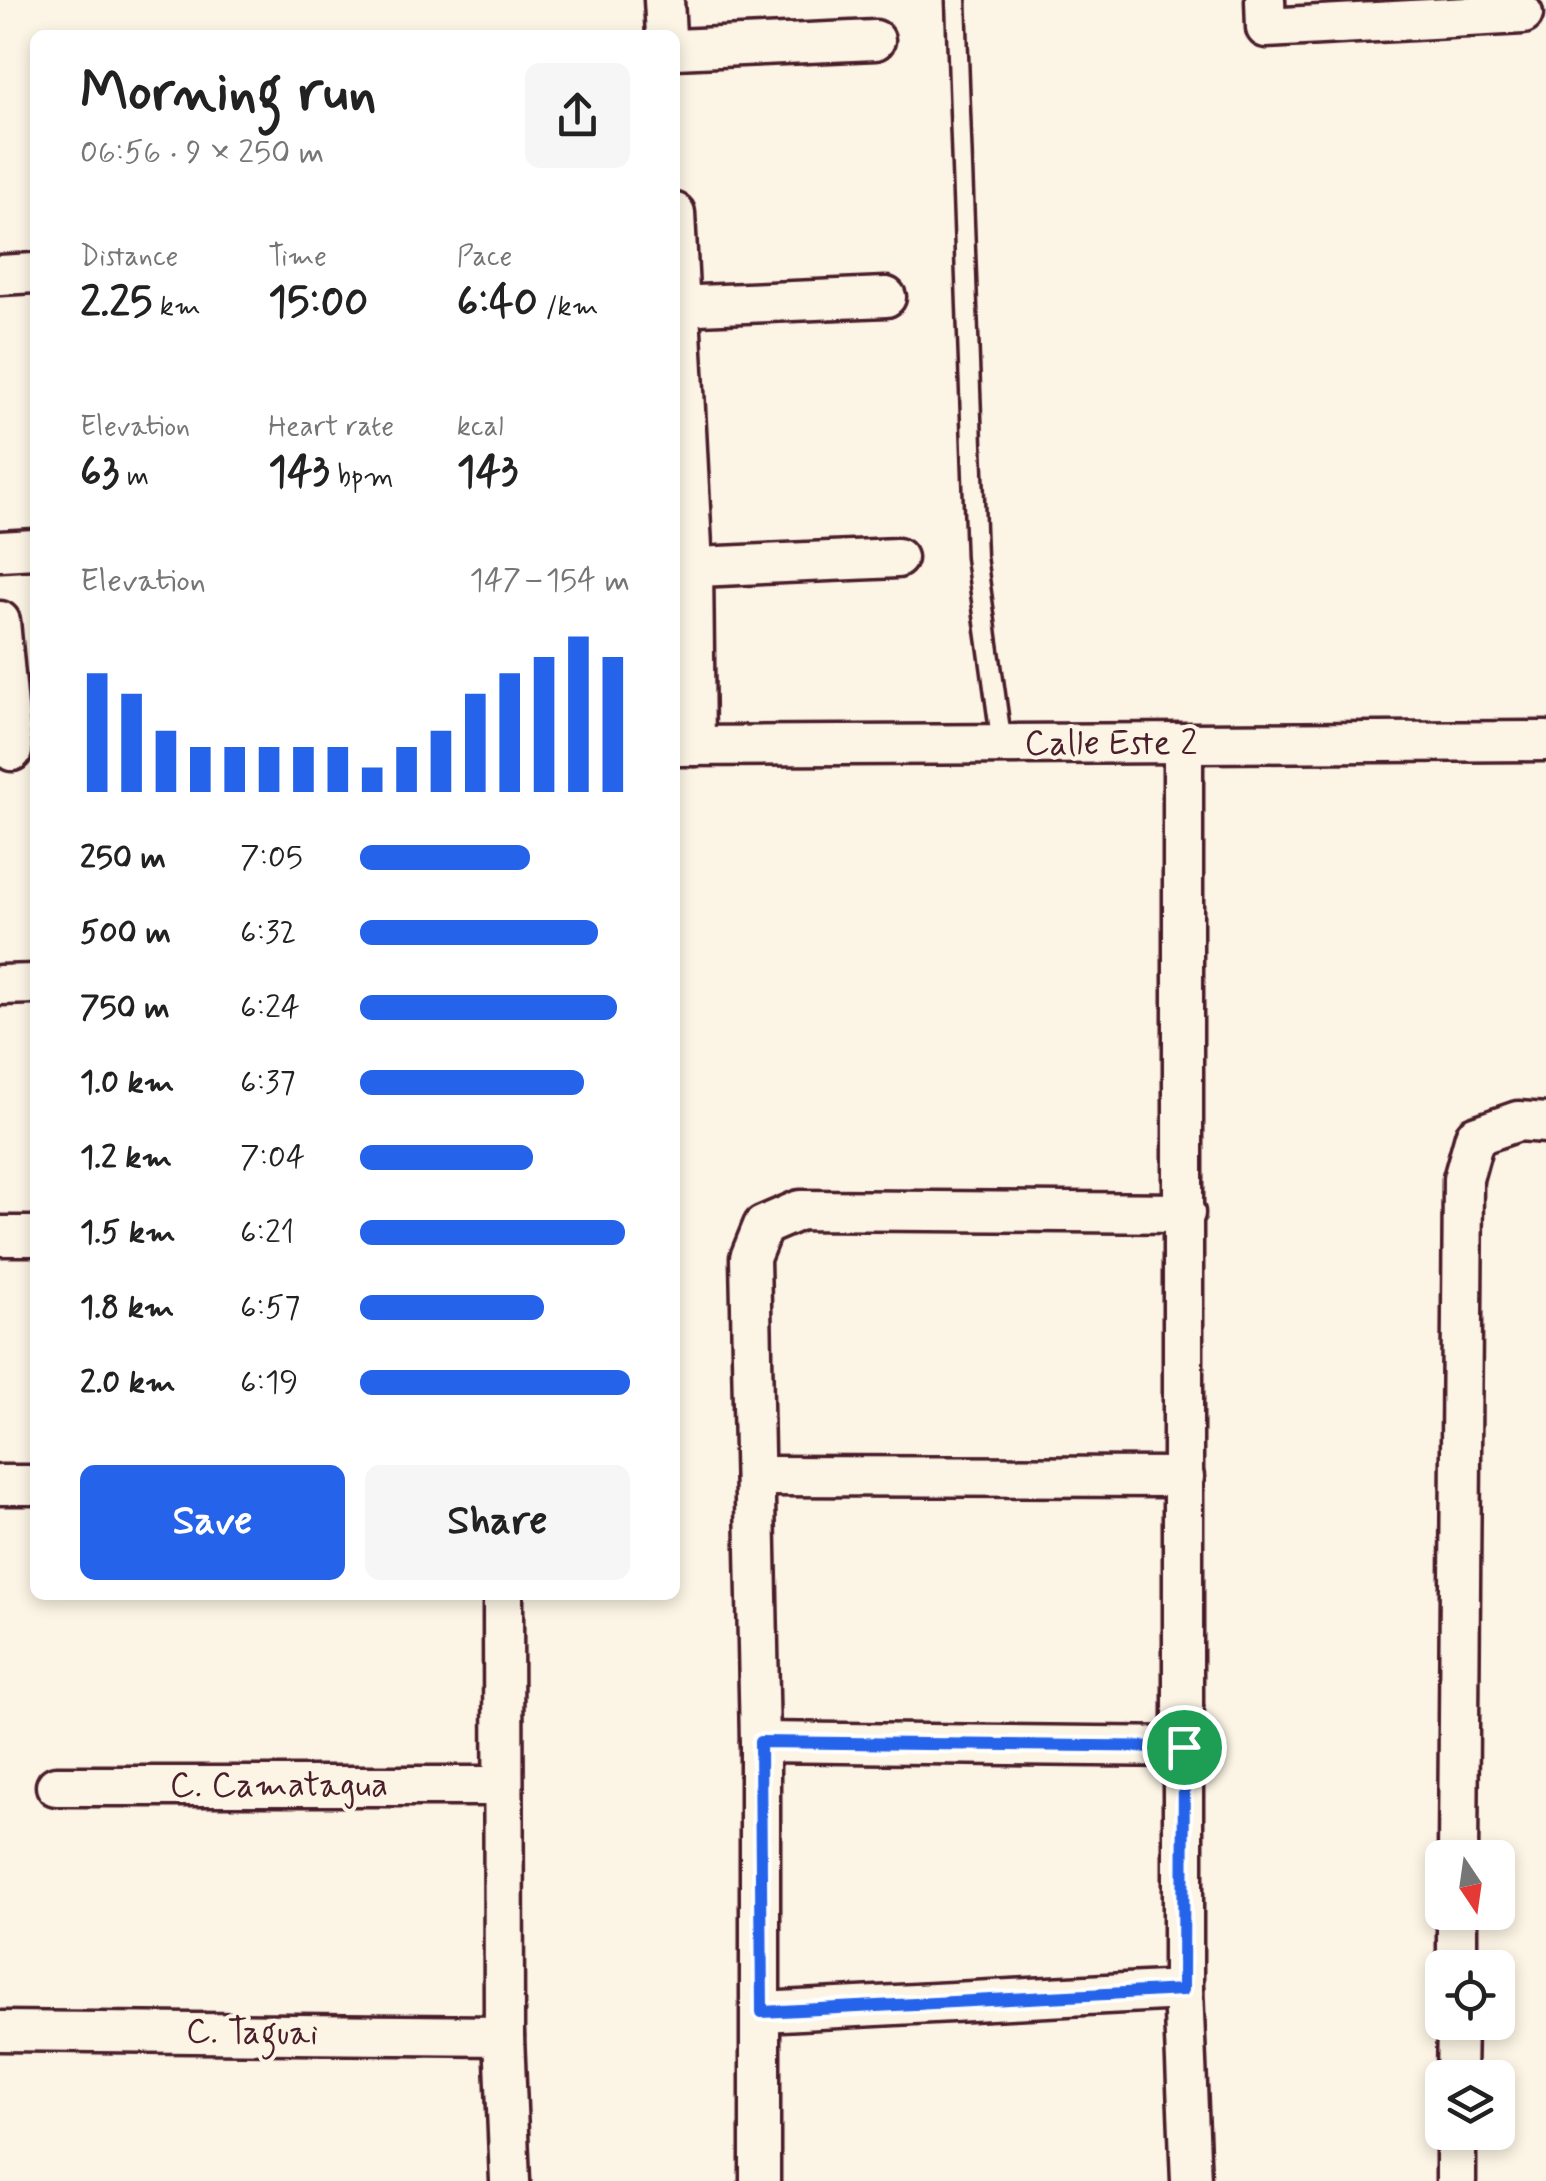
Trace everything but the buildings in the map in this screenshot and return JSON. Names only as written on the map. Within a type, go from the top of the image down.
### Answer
[{"type":"street","points":[[664,0],[666,30]]},
{"type":"street","points":[[1265,0],[1266,28],[1523,14]]},
{"type":"street","points":[[680,49],[875,40]]},
{"type":"street","points":[[0,275],[30,273]]},
{"type":"street","points":[[680,306],[886,298]]},
{"type":"street","points":[[680,418],[685,746]]},
{"type":"street","points":[[0,551],[30,548]]},
{"type":"street","points":[[684,567],[897,558]]},
{"type":"street","points":[[0,621],[16,751]]},
{"type":"street","name":"Calle Este 2","points":[[685,746],[1546,741]]},
{"type":"street","points":[[1183,744],[1183,1990],[1191,2181]]},
{"type":"street","points":[[0,985],[30,984]]},
{"type":"street","points":[[1458,1840],[1463,1179],[1475,1136],[1518,1121],[1546,1122]]},
{"type":"street","points":[[760,2181],[760,1742],[750,1258],[763,1226],[800,1210],[1184,1212]]},
{"type":"street","points":[[0,1236],[30,1236]]},
{"type":"street","points":[[755,1476],[1184,1476]]},
{"type":"street","points":[[0,1485],[30,1485]]},
{"type":"street","points":[[503,1600],[504,2036],[510,2181]]},
{"type":"street","points":[[760,1742],[1184,1747]]},
{"type":"street","name":"C. Camatagua","points":[[56,1786],[502,1786]]},
{"type":"street","points":[[762,2012],[1183,1990]]},
{"type":"street","name":"C. Taguai","points":[[0,2031],[504,2036]]},
{"type":"street","points":[[1456,2150],[1456,2181]]},
{"type":"lane","points":[[956,0],[976,557],[1002,744]]},
{"type":"route","points":[[760,1742],[1184,1747],[1183,1990],[762,2012],[760,1742]]}]
